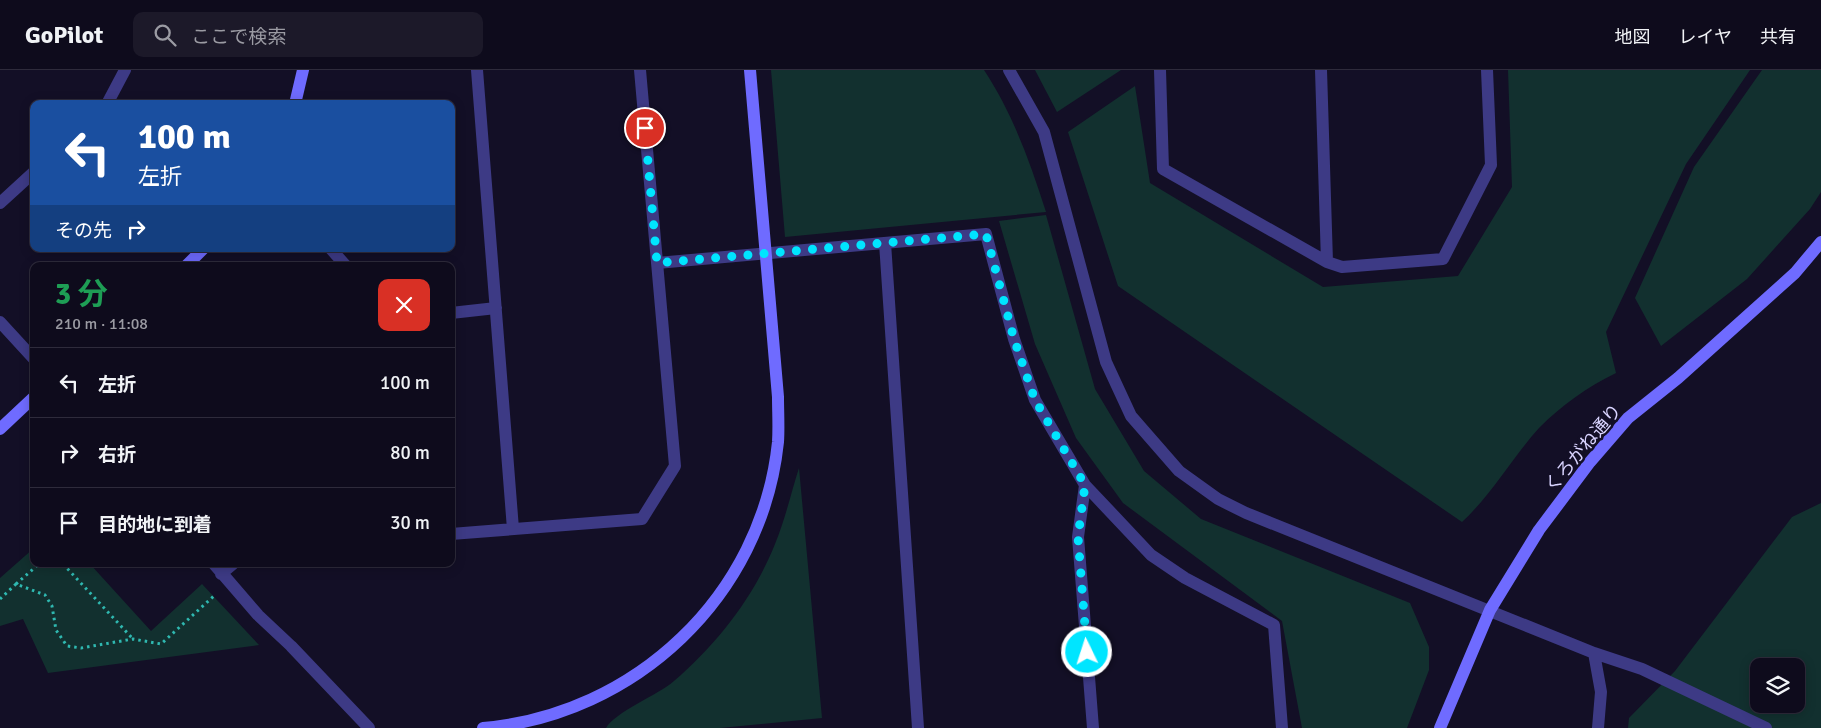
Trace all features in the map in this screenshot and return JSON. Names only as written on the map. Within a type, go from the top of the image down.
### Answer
[{"type":"street","points":[[109,100],[126,70]]},
{"type":"street","points":[[296,100],[302,70]]},
{"type":"street","points":[[477,70],[513,529]]},
{"type":"street","points":[[455,534],[642,519],[675,466],[640,70]]},
{"type":"street","points":[[482,728],[526,722],[563,713],[600,697],[637,675],[669,651],[701,617],[731,575],[753,535],[768,490],[778,442],[778,397],[750,70]]},
{"type":"street","points":[[1009,70],[1044,132],[1106,362],[1131,416],[1179,471],[1218,499],[1246,513],[1594,653],[1642,669],[1766,728]]},
{"type":"street","points":[[1160,70],[1163,169],[1327,262],[1342,267],[1443,258],[1491,165],[1487,70]]},
{"type":"street","points":[[1321,70],[1327,262]]},
{"type":"street","points":[[0,203],[30,176]]},
{"type":"street","points":[[657,263],[986,234],[1014,339],[1035,400],[1085,485],[1151,555],[1185,578],[1274,625],[1282,728]]},
{"type":"street","name":"くろがね通り","points":[[1440,728],[1490,610],[1539,530],[1590,462],[1628,418],[1678,378],[1795,273],[1821,242]]},
{"type":"street","points":[[885,243],[918,728]]},
{"type":"street","points":[[190,262],[200,252]]},
{"type":"street","points":[[334,252],[342,262]]},
{"type":"street","points":[[455,313],[496,308]]},
{"type":"street","points":[[0,322],[30,355]]},
{"type":"street","points":[[0,429],[30,401]]},
{"type":"street","points":[[1085,485],[1078,537],[1092,728]]},
{"type":"street","points":[[221,574],[369,728]]},
{"type":"street","points":[[1594,653],[1601,692],[1598,728]]},
{"type":"path","points":[[0,598],[36,567]]},
{"type":"path","points":[[66,567],[133,640]]},
{"type":"path","points":[[16,584],[46,595],[52,606],[56,630],[67,646],[81,648],[133,640],[161,644],[221,574]]},
{"type":"green space","points":[[771,70],[984,70],[1004,104],[1020,139],[1046,212],[785,237]]},
{"type":"green space","points":[[1035,70],[1121,70],[1057,112]]},
{"type":"green space","points":[[1508,70],[1750,70],[1686,164],[1606,332],[1616,373],[1575,397],[1539,428],[1483,500],[1462,522],[1118,286],[1068,132],[1135,86],[1150,183],[1323,287],[1458,276],[1512,187]]},
{"type":"green space","points":[[1762,70],[1821,70],[1821,192],[1810,209],[1747,279],[1661,346],[1635,298],[1694,167]]},
{"type":"green space","points":[[1046,215],[1095,389],[1144,471],[1201,519],[1410,603],[1429,647],[1429,670],[1407,728],[1302,728],[1282,621],[1123,503],[1076,438],[1035,344],[999,221]]},
{"type":"green space","points":[[799,468],[822,718],[720,728],[606,728],[618,716],[674,681],[705,651],[733,618],[756,583],[775,544]]},
{"type":"green space","points":[[1821,503],[1821,728],[1628,728],[1629,718],[1675,671],[1792,517]]},
{"type":"green space","points":[[30,552],[30,567],[93,567],[151,631],[202,584],[259,645],[48,673],[23,619],[0,626],[0,578]]},
{"type":"route","points":[[645,128],[657,263],[986,234],[1014,339],[1035,400],[1085,485],[1078,537],[1087,652]]}]
